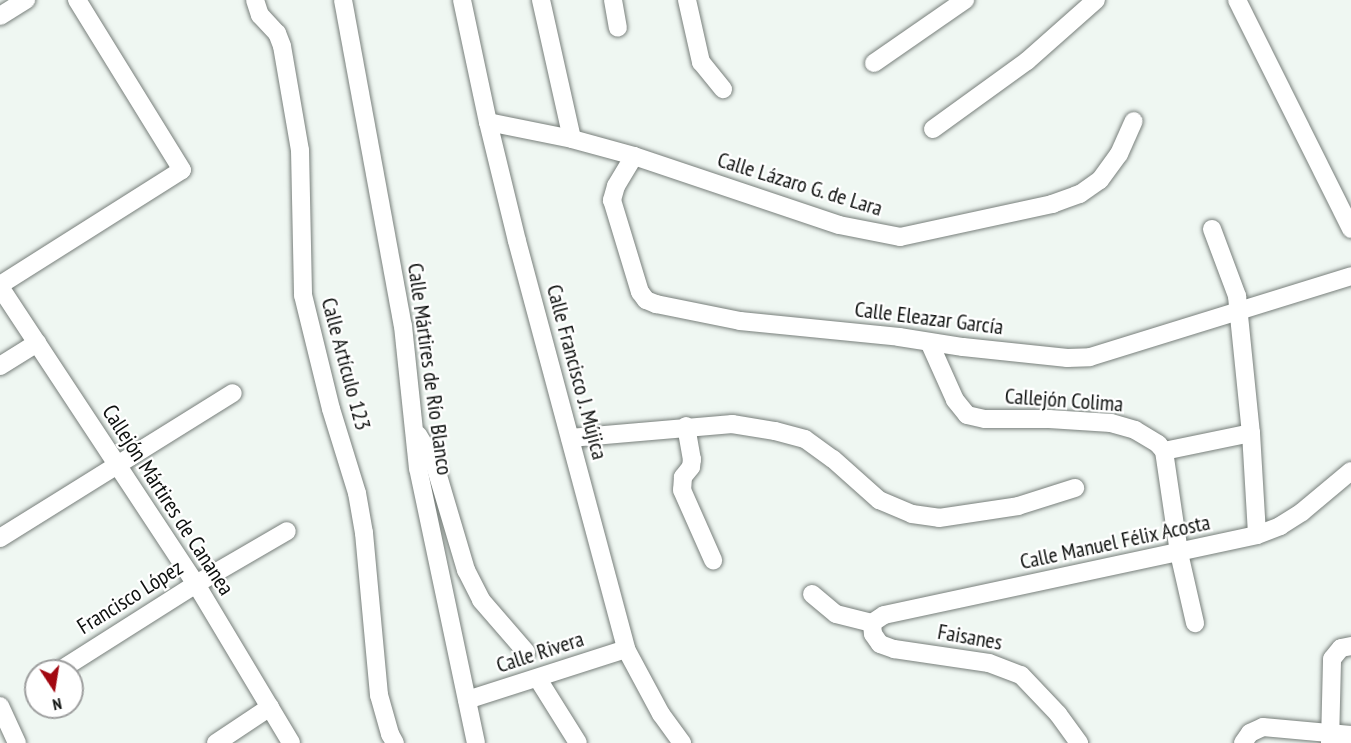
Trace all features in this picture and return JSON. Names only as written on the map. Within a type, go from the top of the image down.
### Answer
[{"type":"street","points":[[0,16],[26,0]]},
{"type":"street","points":[[0,286],[182,170],[77,0]]},
{"type":"street","name":"Calle Artículo 123","points":[[255,0],[260,15],[277,33],[282,46],[300,150],[303,295],[331,409],[357,494],[364,533],[379,695],[390,734],[395,743]]},
{"type":"street","name":"Calle Mártires de Río Blanco","points":[[343,0],[403,326],[420,476],[476,743]]},
{"type":"street","name":"Calle Francisco J. Mújica","points":[[462,0],[488,122],[626,649],[661,714],[682,743]]},
{"type":"street","points":[[541,0],[572,139]]},
{"type":"street","points":[[613,0],[618,28]]},
{"type":"street","points":[[687,0],[702,62],[723,89]]},
{"type":"street","points":[[874,63],[965,0]]},
{"type":"street","points":[[933,129],[1027,61],[1096,0]]},
{"type":"street","points":[[1237,0],[1351,229]]},
{"type":"street","name":"Calle Lázaro G. de Lara","points":[[488,122],[572,139],[634,156],[839,225],[900,237],[1021,212],[1080,194],[1100,180],[1119,154],[1134,121]]},
{"type":"street","name":"Calle Eleazar García","points":[[634,156],[616,186],[612,200],[640,292],[646,300],[656,304],[740,321],[899,337],[930,344],[1066,358],[1090,357],[1351,276]]},
{"type":"street","points":[[1212,229],[1233,284],[1238,310],[1251,433],[1257,536]]},
{"type":"street","name":"Callejón Mártires de Cananea","points":[[0,286],[196,584],[291,743]]},
{"type":"street","points":[[0,366],[37,343]]},
{"type":"street","name":"Callejón Colima","points":[[930,344],[955,400],[967,415],[985,419],[1049,419],[1111,423],[1135,430],[1164,451]]},
{"type":"street","points":[[0,538],[115,464],[232,393]]},
{"type":"street","points":[[570,438],[686,426],[732,424],[805,439],[833,459],[879,500],[912,514],[939,518],[1018,506],[1075,488]]},
{"type":"street","points":[[686,426],[692,459],[691,467],[683,477],[682,490],[713,560]]},
{"type":"street","points":[[414,429],[434,462],[466,570],[481,600],[526,652]]},
{"type":"street","points":[[1195,624],[1179,554],[1164,451],[1251,433]]},
{"type":"street","name":"Calle Manuel Félix Acosta","points":[[872,623],[884,615],[1257,536],[1280,526],[1302,512],[1351,471]]},
{"type":"street","name":"Francisco López","points":[[78,659],[196,584],[287,531]]},
{"type":"street","points":[[812,594],[836,614],[872,623]]},
{"type":"street","name":"Faisanes","points":[[872,623],[873,634],[880,644],[894,649],[989,663],[1021,675],[1058,714],[1079,743]]},
{"type":"street","points":[[1330,738],[1332,660],[1341,648],[1351,646]]},
{"type":"street","name":"Calle Rivera","points":[[467,700],[626,649]]},
{"type":"street","points":[[538,679],[578,743]]},
{"type":"street","points":[[0,706],[17,743]]},
{"type":"street","points":[[216,743],[270,707]]},
{"type":"street","points":[[1243,743],[1250,733],[1263,727],[1330,738],[1351,735]]}]
